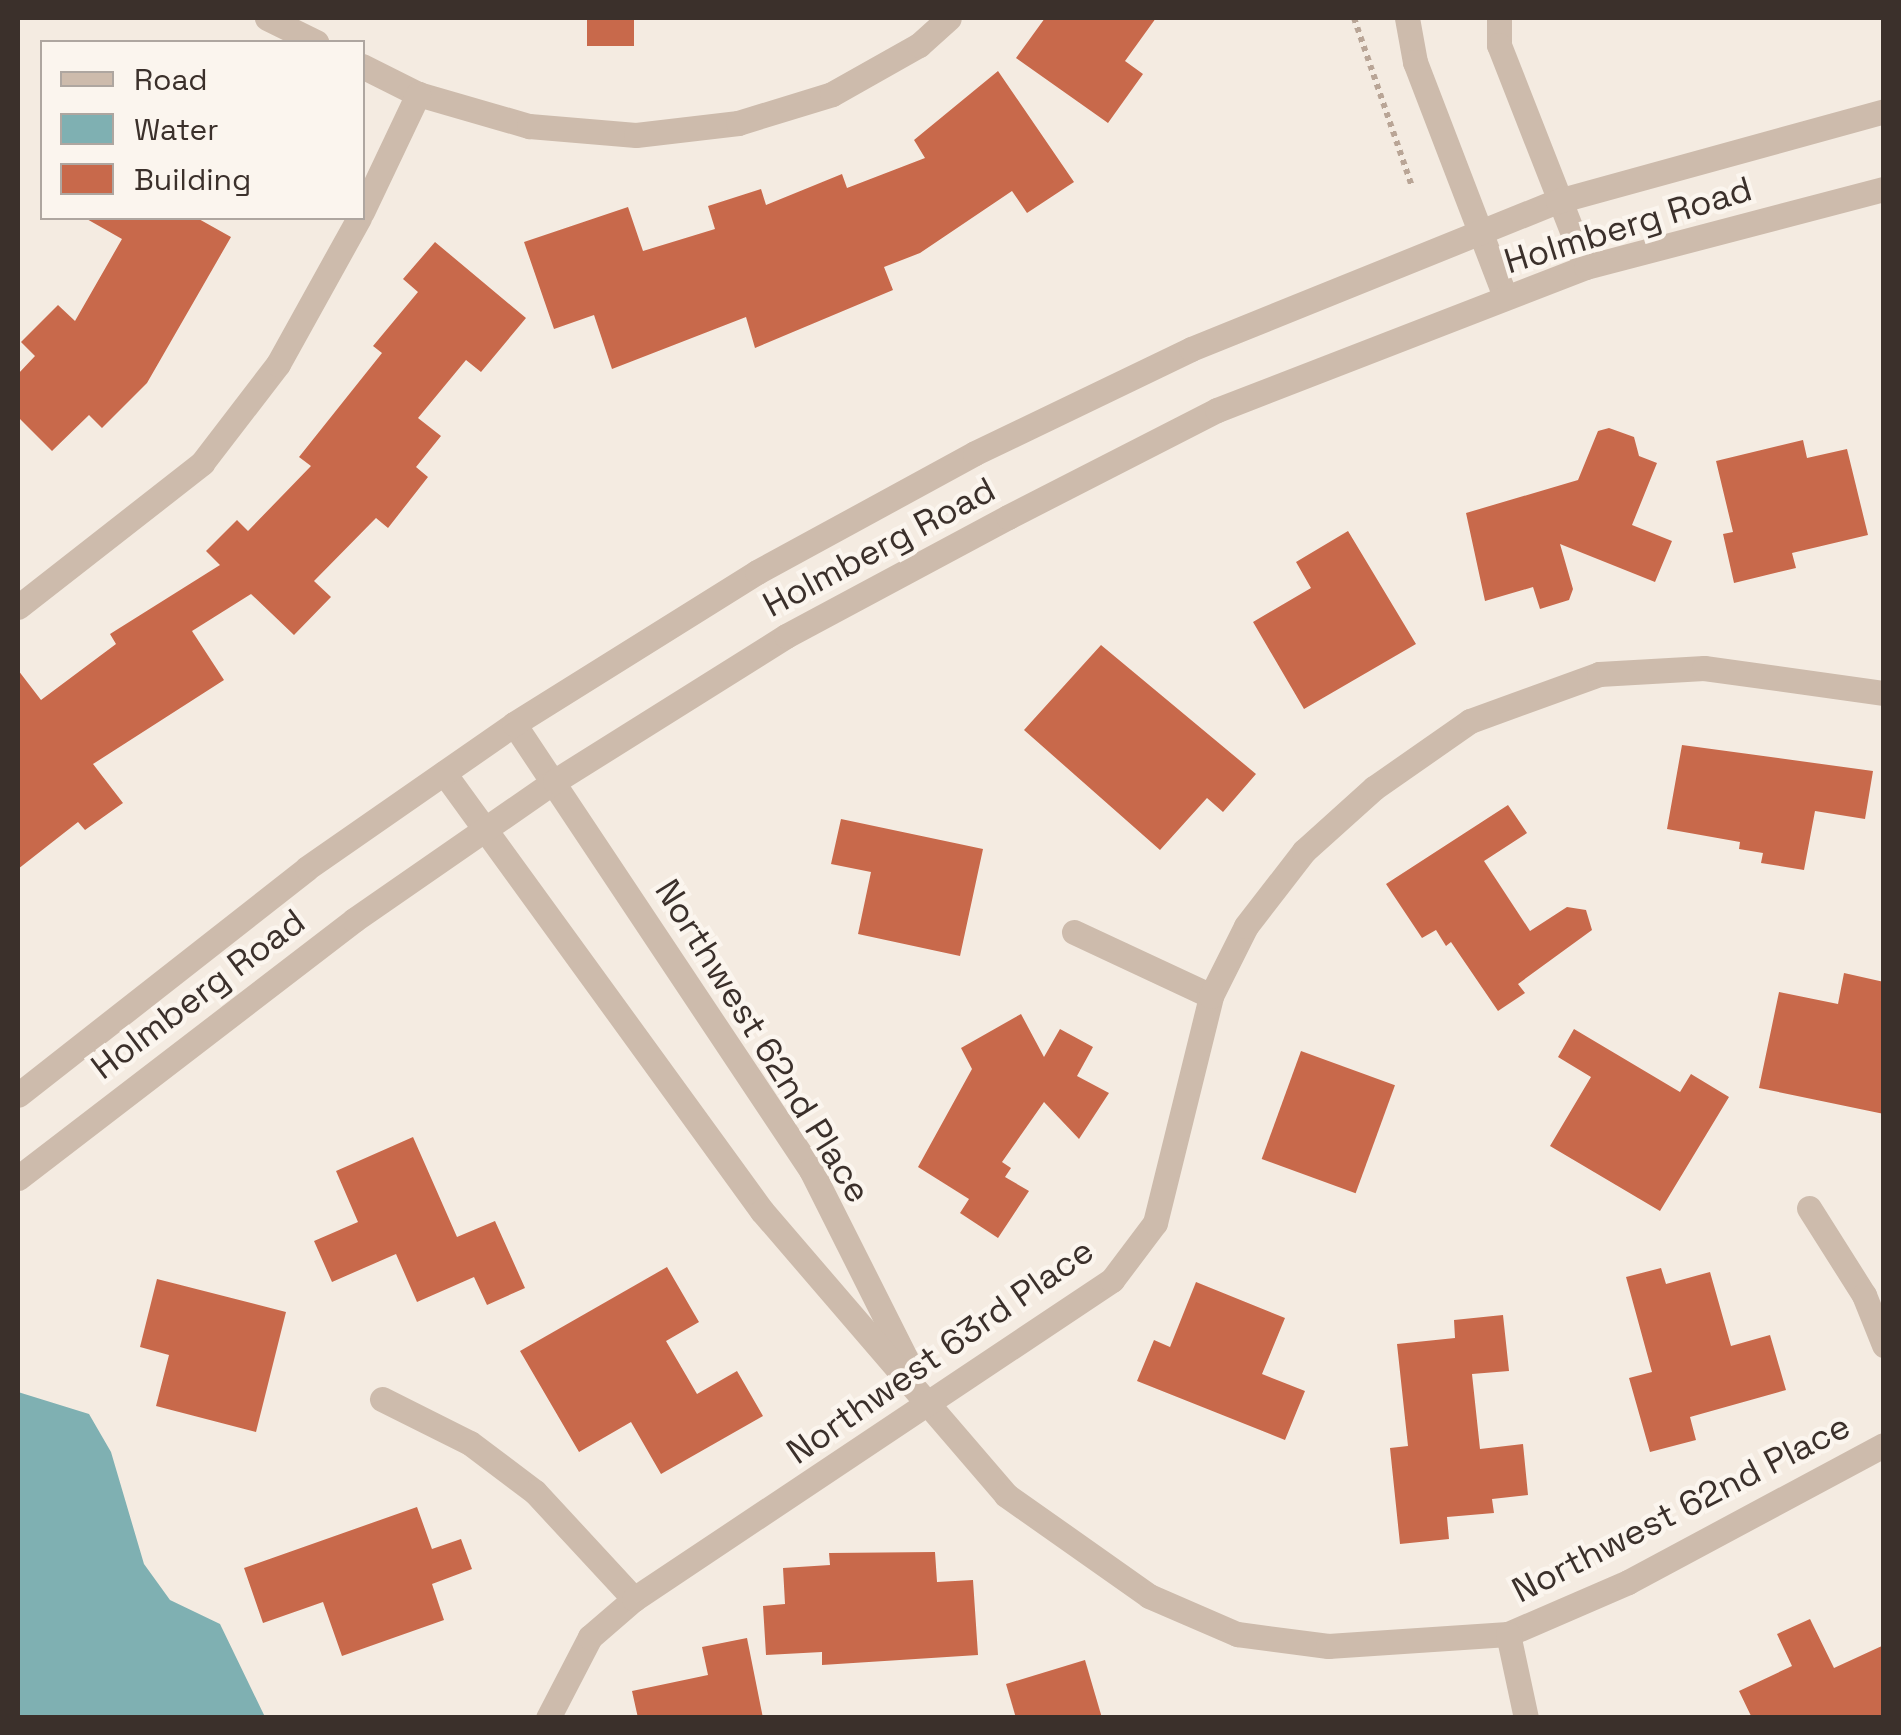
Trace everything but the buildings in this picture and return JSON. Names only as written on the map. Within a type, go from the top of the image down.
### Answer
[{"type":"street","points":[[267,18],[312,40]]},
{"type":"street","points":[[365,68],[418,94],[529,126],[636,135],[738,123],[832,94],[920,44],[949,18]]},
{"type":"street","points":[[1407,18],[1415,62],[1506,297]]},
{"type":"street","points":[[1500,18],[1500,44],[1586,267]]},
{"type":"street","points":[[365,207],[418,94]]},
{"type":"street","name":"Holmberg Road","points":[[18,1095],[308,868],[514,724],[757,572],[976,453],[1191,348],[1482,230],[1558,202],[1884,111]]},
{"type":"street","name":"Holmberg Road","points":[[18,1178],[484,828],[786,636],[1217,410],[1586,267],[1884,189]]},
{"type":"street","points":[[18,607],[202,462],[278,364],[358,220]]},
{"type":"street","name":"Northwest 63rd Place","points":[[548,1718],[590,1637],[634,1600],[931,1408],[1112,1280],[1156,1222],[1211,996],[1246,926],[1304,851],[1374,788],[1470,721],[1599,674],[1704,668],[1884,693]]},
{"type":"street","name":"Northwest 62nd Place","points":[[514,724],[811,1170],[931,1408]]},
{"type":"street","name":"Northwest 62nd Place","points":[[444,773],[762,1211],[1006,1495],[1070,1548],[1150,1596],[1237,1634],[1328,1646],[1508,1634],[1628,1582],[1884,1445]]},
{"type":"street","points":[[1074,932],[1211,996]]},
{"type":"street","points":[[1809,1208],[1864,1295],[1884,1345]]},
{"type":"street","points":[[382,1399],[470,1443],[535,1492],[634,1600]]},
{"type":"street","points":[[1508,1634],[1526,1718]]},
{"type":"path","points":[[1354,18],[1412,184]]},
{"type":"water","points":[[18,1392],[89,1414],[111,1452],[144,1564],[170,1600],[220,1624],[265,1717],[18,1717]]}]
